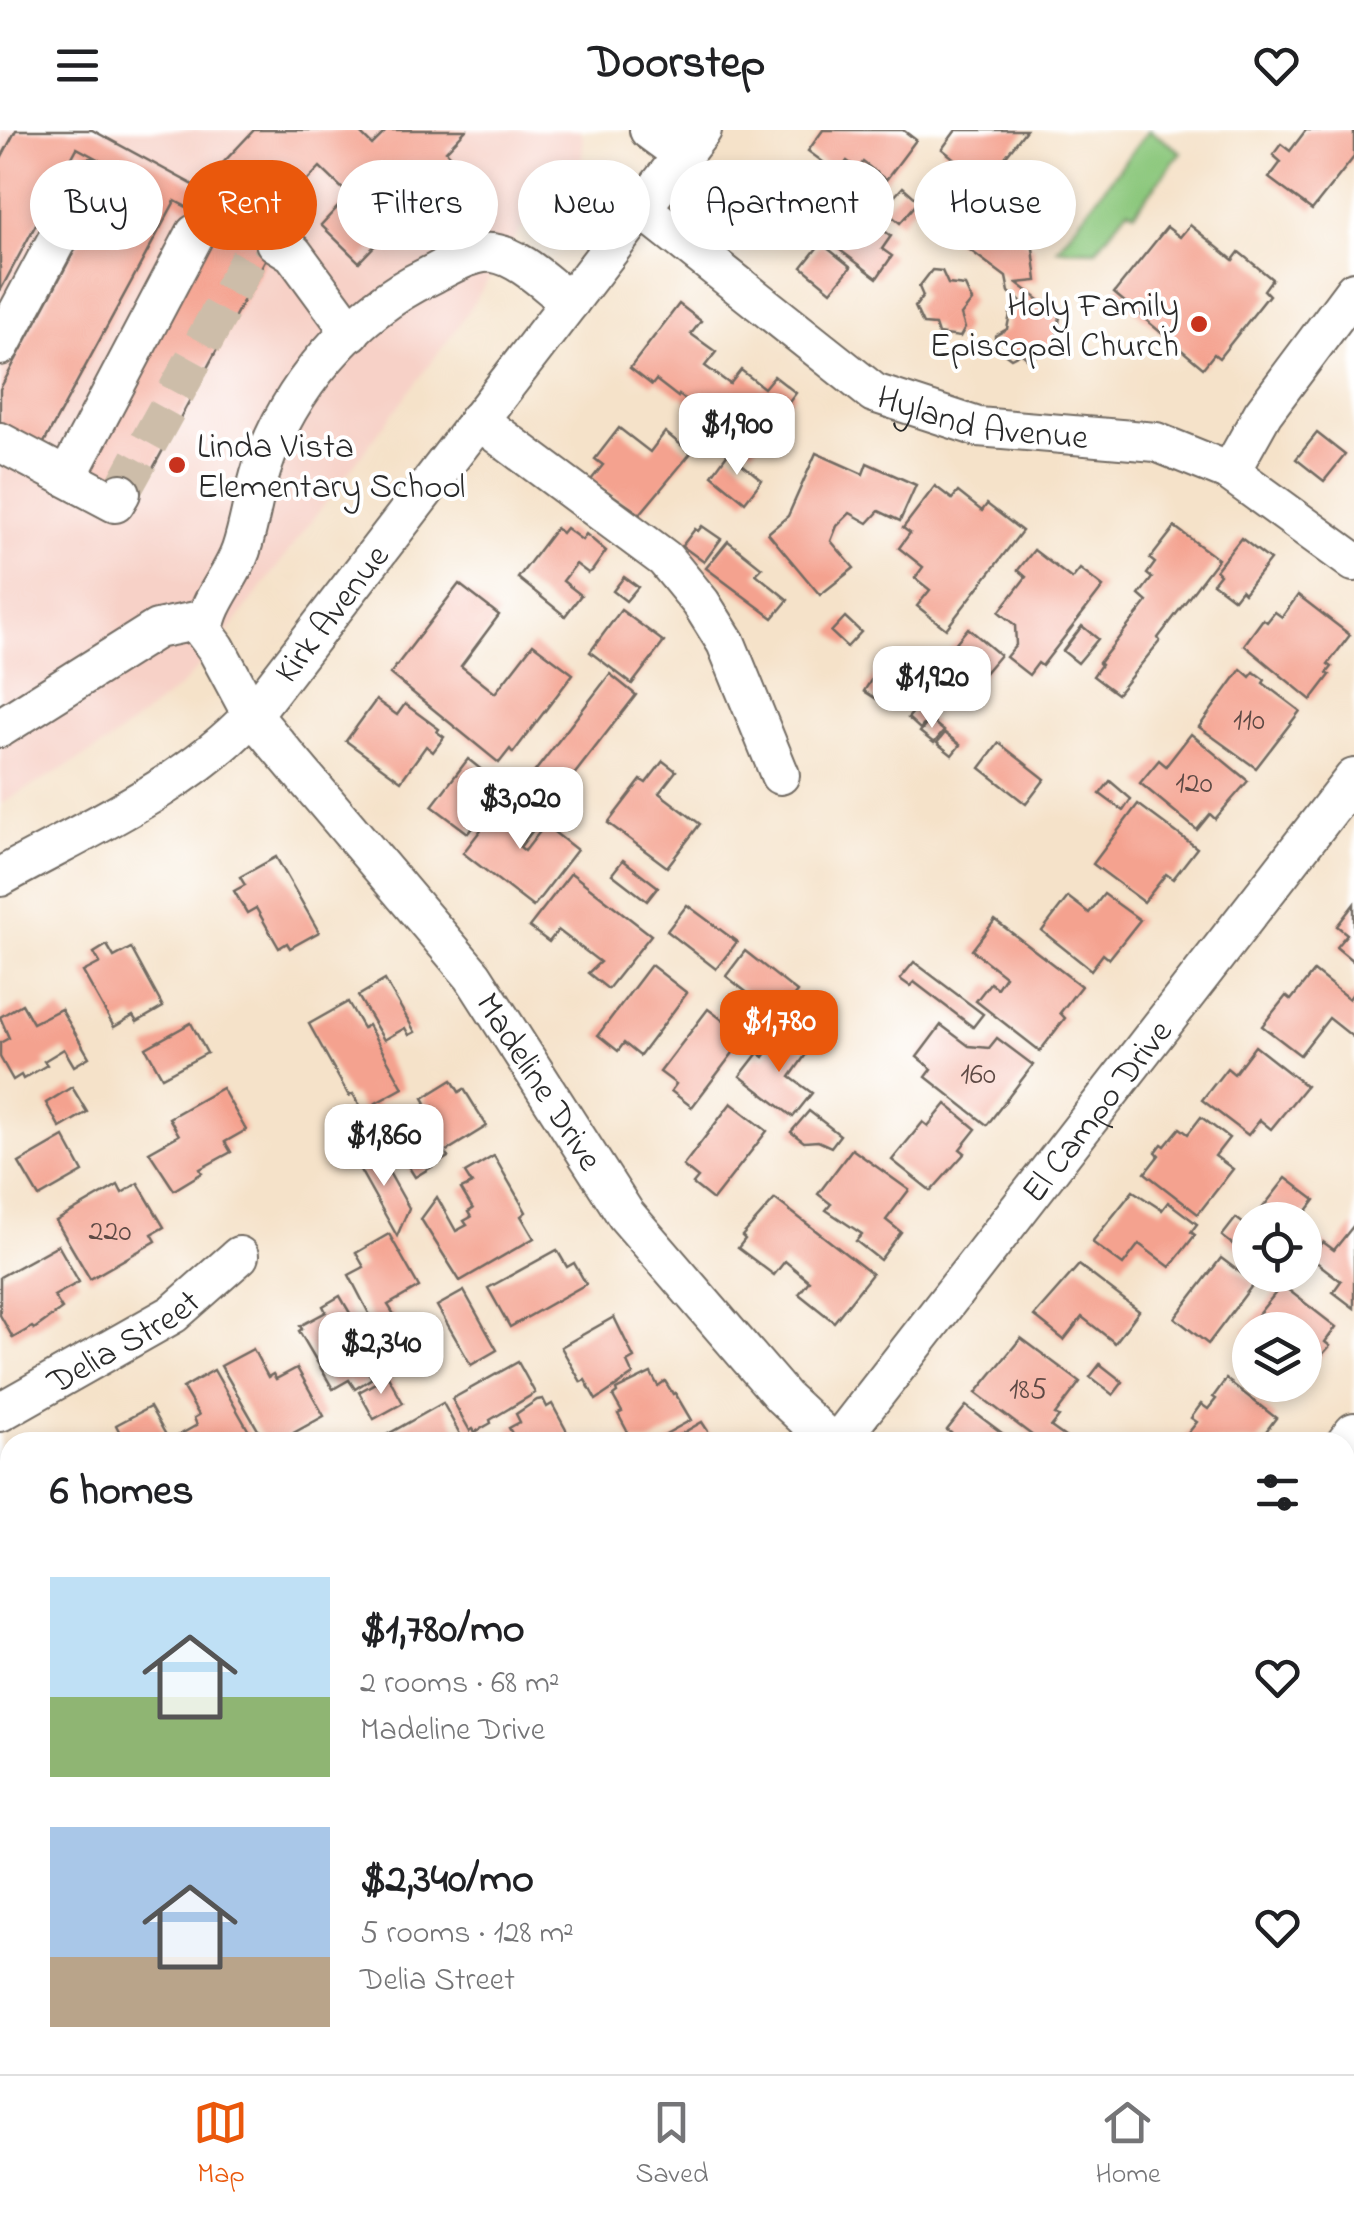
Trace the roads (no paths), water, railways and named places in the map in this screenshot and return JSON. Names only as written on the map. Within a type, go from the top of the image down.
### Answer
[{"type":"street","points":[[649,130],[692,142]]},
{"type":"street","name":"Kirk Avenue","points":[[650,197],[692,142]]},
{"type":"street","name":"Hyland Avenue","points":[[650,214],[874,393],[978,427],[1156,442],[1230,472],[1354,562]]},
{"type":"street","points":[[0,346],[51,250]]},
{"type":"street","points":[[66,478],[187,250]]},
{"type":"street","points":[[288,250],[351,332]]},
{"type":"street","name":"Kirk Avenue","points":[[2,871],[172,780],[223,745],[252,714],[610,250]]},
{"type":"street","points":[[0,728],[157,628],[205,619],[232,574],[262,467],[294,400],[351,332],[414,283],[489,252],[505,256],[570,302]]},
{"type":"street","points":[[1230,472],[1262,413],[1354,292]]},
{"type":"street","points":[[478,420],[665,559],[701,603],[726,643],[780,775]]},
{"type":"street","points":[[0,442],[115,504],[121,493]]},
{"type":"street","name":"Madeline Drive","points":[[205,619],[206,639],[216,648],[252,714],[473,976],[626,1215],[783,1397],[823,1432]]},
{"type":"street","name":"El Campo Drive","points":[[842,1432],[1354,778]]},
{"type":"street","name":"Delia Street","points":[[0,1412],[173,1314],[239,1256]]},
{"type":"tunnel","points":[[121,493],[254,250]]},
{"type":"place","name":"Holy Family Episcopal Church","points":[[1199,324]]},
{"type":"place","name":"Linda Vista Elementary School","points":[[177,465]]}]
